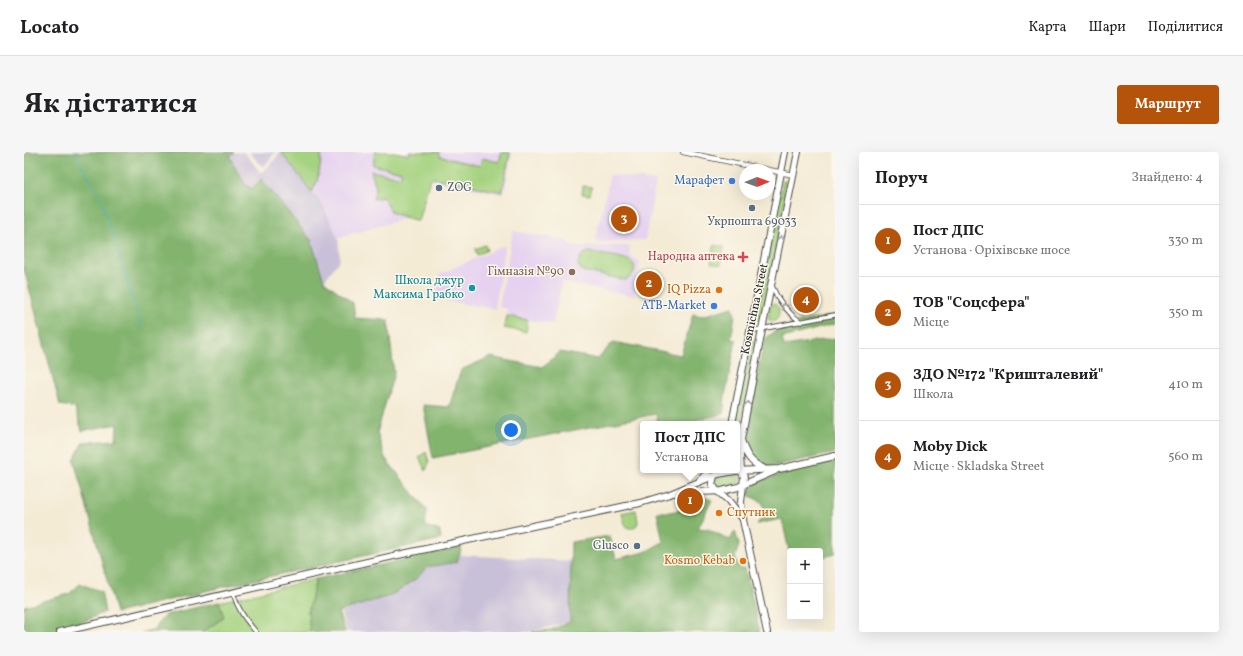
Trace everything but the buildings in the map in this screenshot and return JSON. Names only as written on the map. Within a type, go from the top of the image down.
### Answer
[{"type":"main road","name":"Kosmichna Street","points":[[733,421],[785,152]]},
{"type":"main road","name":"Kosmichna Street","points":[[767,632],[743,520],[741,502],[744,477],[741,470],[741,440],[798,152]]},
{"type":"main road","points":[[741,440],[745,453],[750,460],[766,470]]},
{"type":"main road","points":[[741,470],[779,469],[835,456]]},
{"type":"main road","points":[[670,494],[717,491],[738,487],[779,469]]},
{"type":"main road","points":[[698,483],[707,473]]},
{"type":"main road","points":[[60,632],[398,555],[640,503],[670,494],[698,483],[715,473]]},
{"type":"main road","points":[[715,473],[712,484],[713,488],[728,500],[743,520]]},
{"type":"street","points":[[683,152],[740,164]]},
{"type":"street","points":[[775,172],[794,175]]},
{"type":"street","points":[[772,285],[778,299],[785,308],[801,322]]},
{"type":"street","points":[[750,331],[762,330],[835,315]]},
{"type":"street","points":[[233,593],[236,604],[241,613],[256,632]]},
{"type":"shaded area","points":[[234,152],[244,152],[260,172],[263,172],[281,152],[324,207],[338,238],[340,259],[324,281],[311,240],[261,179],[252,189],[245,185],[229,156]]},
{"type":"shaded area","points":[[249,152],[275,152],[263,167]]},
{"type":"shaded area","points":[[281,152],[512,152],[505,189],[501,194],[424,178],[414,216],[338,238],[324,207]]},
{"type":"shaded area","points":[[610,175],[656,181],[645,240],[595,242]]},
{"type":"shaded area","name":"Гімназія №90","points":[[513,231],[569,241],[570,246],[630,246],[629,255],[640,262],[634,296],[562,282],[553,324],[507,316],[507,309],[499,307]]},
{"type":"shaded area","points":[[505,245],[495,309],[435,299],[440,274]]},
{"type":"shaded area","points":[[460,555],[571,561],[570,622],[529,632],[346,632],[341,613],[395,588],[403,578]]},
{"type":"green space","points":[[24,152],[234,152],[229,156],[245,184],[252,189],[261,179],[311,240],[324,281],[353,303],[355,318],[388,320],[394,373],[377,433],[385,458],[427,510],[425,526],[440,531],[441,539],[222,587],[116,613],[74,460],[83,442],[116,440],[117,424],[82,431],[75,408],[60,405],[24,269]]},
{"type":"green space","points":[[281,152],[321,152],[319,172],[312,192]]},
{"type":"green space","points":[[375,152],[395,152],[408,155],[409,152],[439,152],[439,156],[480,166],[482,158],[499,162],[502,152],[510,153],[502,192],[434,178],[430,179],[418,221],[392,213],[383,197],[373,199],[376,187],[371,171],[400,177],[402,172],[373,165]]},
{"type":"green space","points":[[783,181],[787,182],[788,184],[762,316],[759,320],[755,316]]},
{"type":"green space","points":[[583,186],[592,187],[590,195],[582,194]]},
{"type":"green space","points":[[485,245],[487,250],[477,255],[475,249]]},
{"type":"green space","points":[[714,245],[724,247],[721,265],[711,263]]},
{"type":"green space","points":[[589,252],[630,261],[633,263],[634,272],[628,279],[625,280],[582,271],[578,265],[579,260],[581,256]]},
{"type":"green space","points":[[772,304],[775,304],[779,308],[779,313],[776,320],[772,322],[768,319]]},
{"type":"green space","points":[[733,307],[735,315],[731,339],[736,340],[723,414],[692,421],[657,421],[656,414],[433,458],[423,405],[449,407],[461,370],[490,357],[542,367],[560,352],[598,359],[613,342],[681,355],[693,314],[702,316]]},
{"type":"green space","points":[[835,315],[835,324],[782,338],[784,346],[835,338],[835,453],[769,467],[758,463],[748,453],[743,438],[765,339],[780,329]]},
{"type":"green space","points":[[507,316],[528,320],[526,332],[504,328]]},
{"type":"green space","points":[[751,341],[756,341],[757,344],[740,426],[740,421],[735,421]]},
{"type":"green space","points":[[426,452],[429,462],[426,471],[419,457]]},
{"type":"green space","points":[[835,461],[835,554],[823,557],[823,548],[788,548],[782,519],[757,524],[766,513],[762,502],[748,495],[754,484],[779,475]]},
{"type":"green space","points":[[737,473],[742,476],[742,480],[730,486],[716,486],[714,483],[718,476]]},
{"type":"green space","points":[[702,496],[712,500],[698,528],[708,529],[730,540],[735,531],[739,545],[735,557],[740,569],[745,568],[760,632],[532,632],[551,630],[570,622],[571,542],[610,536],[616,559],[645,552],[663,542],[657,512],[670,512],[696,507]]},
{"type":"green space","points":[[636,510],[637,525],[628,528],[622,513]]},
{"type":"green space","points":[[462,547],[457,562],[427,567],[418,577],[402,589],[389,596],[338,612],[345,632],[310,632],[308,612],[316,579]]},
{"type":"green space","points":[[316,579],[308,612],[310,632],[203,632],[224,617],[219,602]]},
{"type":"green space","points":[[80,584],[101,591],[105,612],[71,627],[46,632],[24,632],[24,606],[69,594]]},
{"type":"green space","points":[[219,602],[224,617],[203,632],[141,632],[153,630],[165,615]]},
{"type":"waterway","points":[[74,152],[101,198],[142,329]]},
{"type":"place","name":"Марафет","points":[[732,181]]},
{"type":"place","name":"ZOG","points":[[439,188]]},
{"type":"place","name":"Укрпошта 69033","points":[[752,208]]},
{"type":"place","name":"ЗДО №172 \"Кришталевий\"","points":[[624,219]]},
{"type":"place","name":"Народна аптека","points":[[743,257]]},
{"type":"place","name":"Гімназія №90","points":[[572,272]]},
{"type":"place","name":"ТОВ \"Соцсфера\"","points":[[649,284]]},
{"type":"place","name":"Школа джур Максима Грабко","points":[[472,288]]},
{"type":"place","name":"IQ Pizza","points":[[719,290]]},
{"type":"place","name":"Moby Dick","points":[[806,300]]},
{"type":"place","name":"ATB-Market","points":[[714,306]]},
{"type":"place","name":"Пост ДПС","points":[[690,501]]},
{"type":"place","name":"Спутник","points":[[719,513]]},
{"type":"place","name":"Glusco","points":[[637,546]]},
{"type":"place","name":"Kosmo Kebab","points":[[743,561]]}]
